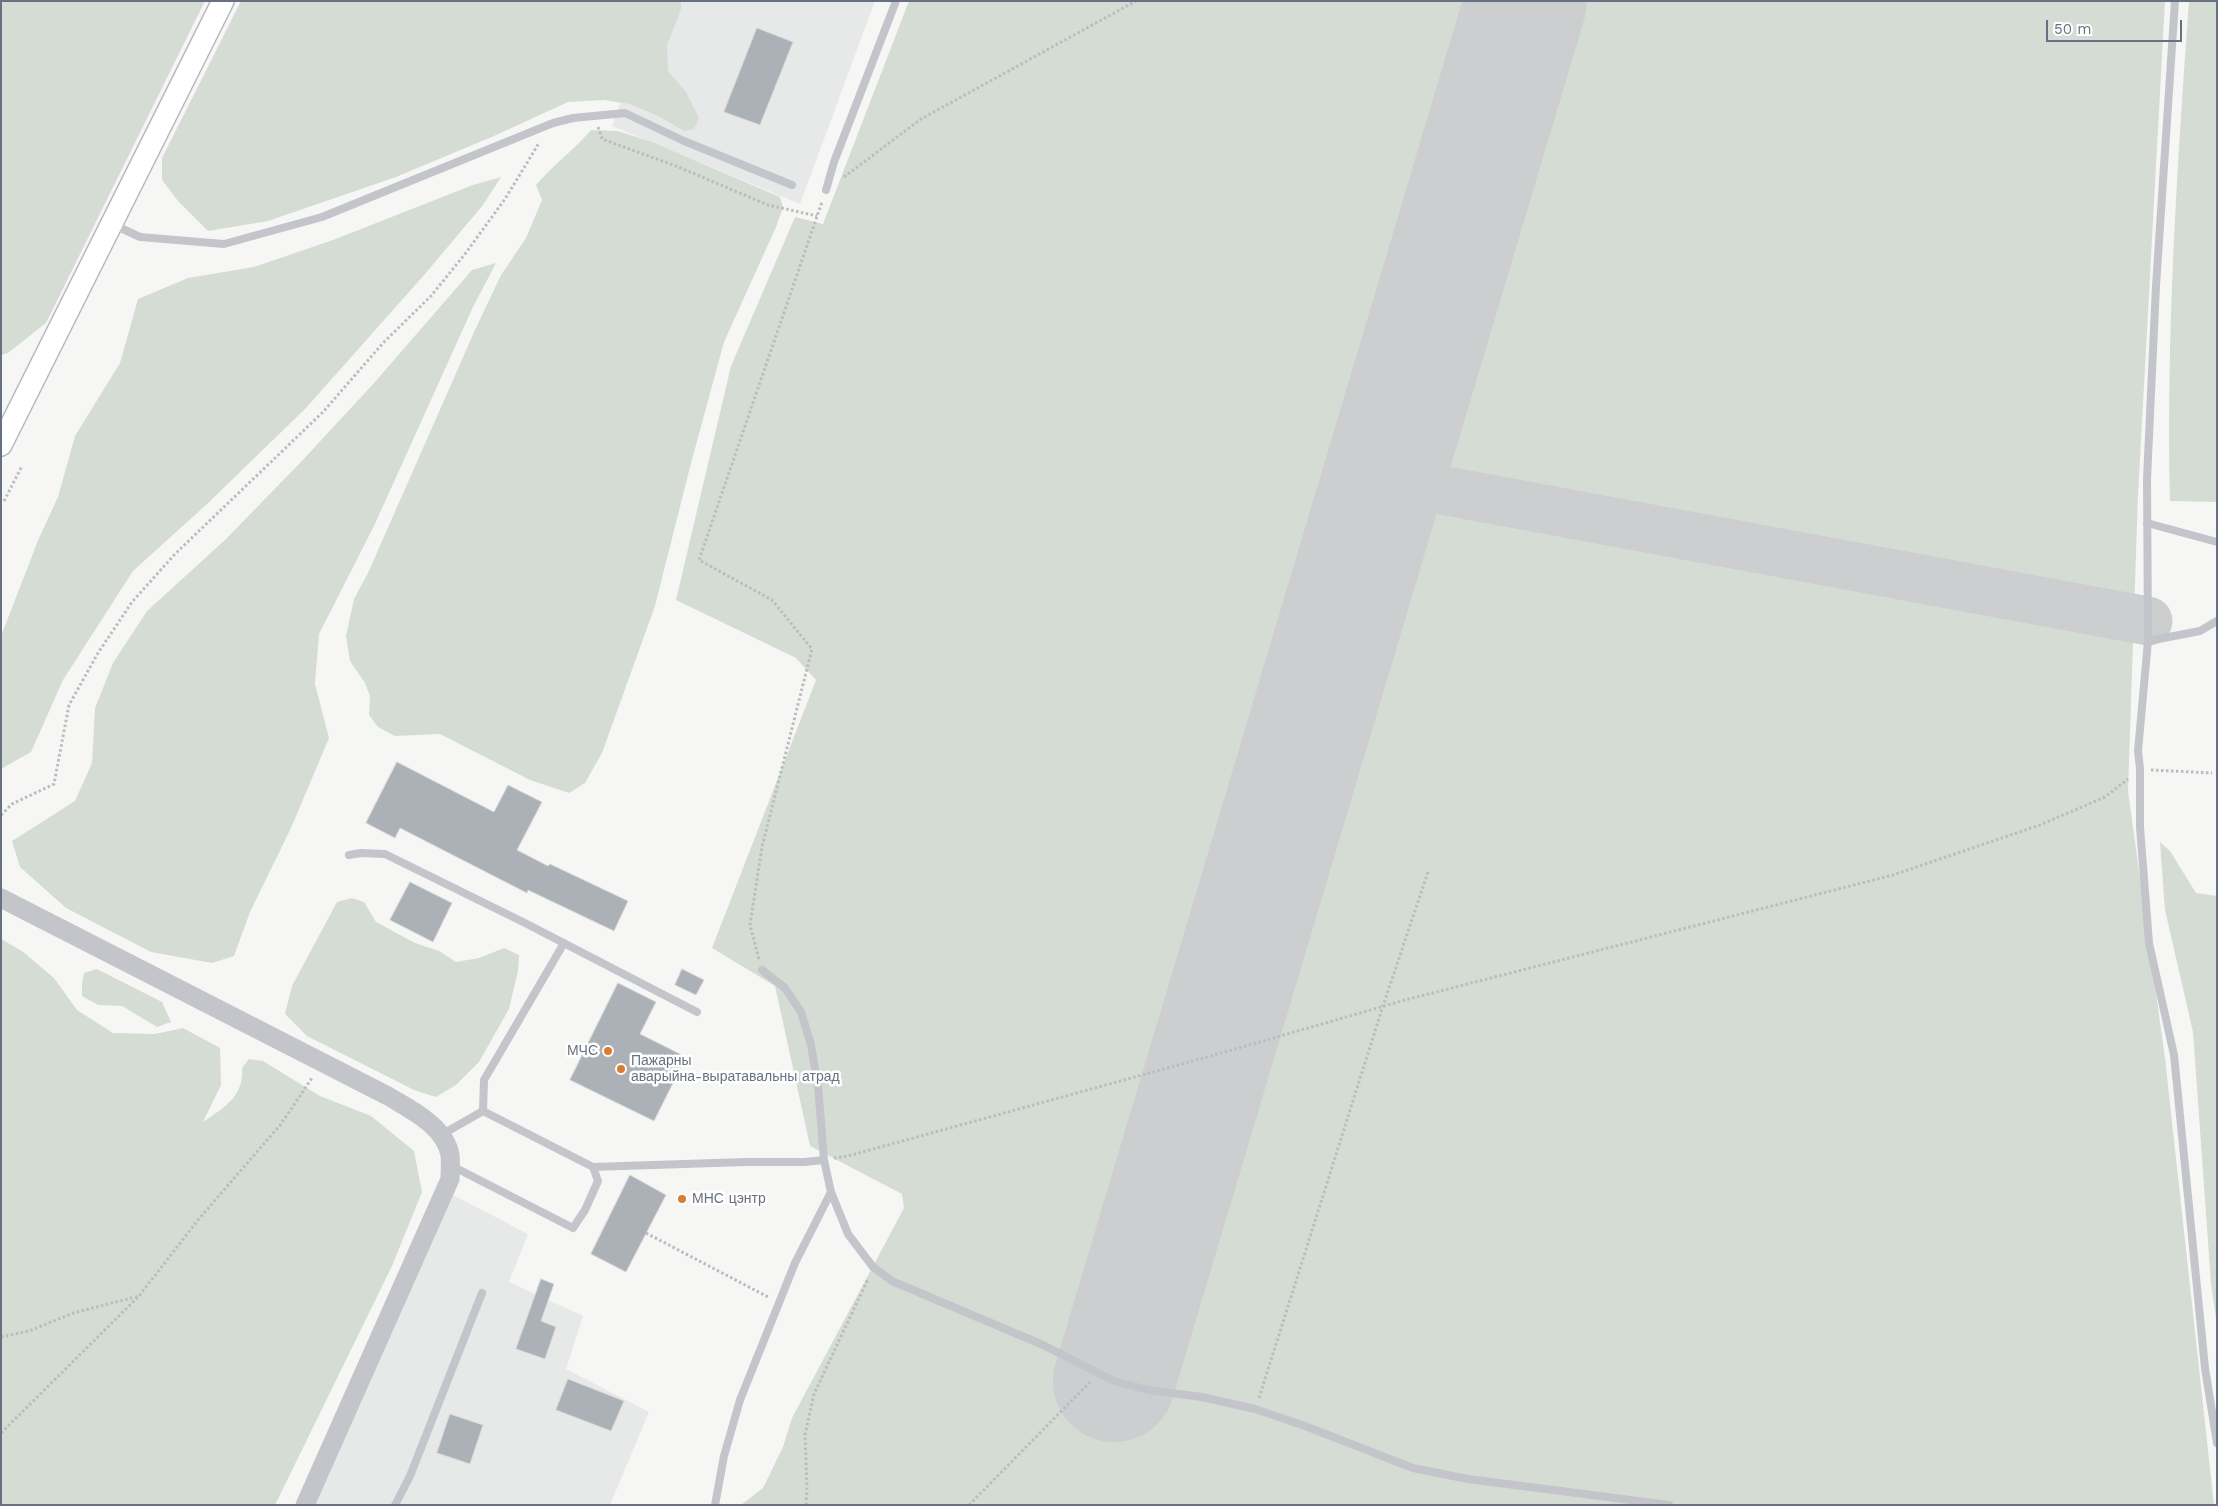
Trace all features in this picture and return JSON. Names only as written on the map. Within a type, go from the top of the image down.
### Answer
[{"type":"main road","points":[[1,445],[223,1]]},
{"type":"street","points":[[1,898],[388,1096],[423,1118],[442,1135],[450,1154],[450,1179],[305,1505]]},
{"type":"lane","points":[[826,190],[834,162],[896,1]]},
{"type":"lane","points":[[2175,1],[2156,286],[2147,479],[2148,641],[2138,751],[2140,769],[2140,826],[2149,943],[2174,1055],[2205,1368],[2217,1443]]},
{"type":"lane","points":[[112,224],[140,237],[224,244],[322,217],[554,123],[573,118],[625,113],[684,141],[792,186]]},
{"type":"lane","points":[[2147,523],[2217,542]]},
{"type":"lane","points":[[2148,641],[2200,631],[2217,621]]},
{"type":"lane","points":[[349,855],[360,853],[385,854],[564,943],[696,1012]]},
{"type":"lane","points":[[483,1111],[484,1080],[564,943]]},
{"type":"lane","points":[[762,970],[785,988],[801,1012],[811,1045],[818,1086],[824,1160],[831,1192],[848,1234],[873,1268],[892,1281],[1043,1345],[1114,1381],[1148,1390],[1202,1397],[1256,1410],[1313,1429],[1413,1468],[1468,1478],[1669,1505]]},
{"type":"lane","points":[[483,1111],[592,1167],[824,1160]]},
{"type":"lane","points":[[442,1135],[483,1111]]},
{"type":"lane","points":[[450,1165],[573,1228],[585,1210],[598,1181],[592,1167]]},
{"type":"lane","points":[[715,1505],[724,1456],[740,1400],[795,1263],[831,1192]]},
{"type":"lane","points":[[395,1505],[410,1476],[482,1294]]},
{"type":"path","points":[[762,970],[750,925],[762,847],[812,649],[772,600],[699,560],[826,190],[921,119],[1136,1]]},
{"type":"path","points":[[593,116],[602,139],[676,166],[768,205],[817,216]]},
{"type":"path","points":[[1,815],[12,804],[54,784],[70,705],[98,652],[132,602],[175,554],[322,412],[383,343],[430,296],[465,254],[505,199],[531,154],[554,123]]},
{"type":"path","points":[[4,501],[22,466]]},
{"type":"path","points":[[824,1160],[848,1156],[1383,1006],[1893,875],[2040,825],[2105,797],[2140,769],[2212,773]]},
{"type":"path","points":[[1256,1410],[1383,1006],[1428,872]]},
{"type":"path","points":[[1,1433],[139,1296],[198,1220],[281,1124],[323,1063]]},
{"type":"path","points":[[646,1233],[779,1302]]},
{"type":"path","points":[[806,1505],[807,1487],[804,1434],[814,1394],[873,1268]]},
{"type":"path","points":[[1,1337],[29,1331],[73,1313],[139,1296]]},
{"type":"path","points":[[969,1505],[1099,1373]]},
{"type":"shaded area","points":[[1,1],[205,1],[46,323],[8,353],[1,355]]},
{"type":"shaded area","points":[[241,1],[681,1],[681,9],[667,45],[668,71],[686,92],[699,118],[694,129],[684,131],[658,116],[630,104],[604,100],[568,102],[494,136],[396,177],[268,221],[208,231],[178,201],[162,180],[162,158]]},
{"type":"shaded area","points":[[655,1],[875,1],[800,204],[612,126]]},
{"type":"shaded area","points":[[909,1],[2165,1],[2138,495],[2128,791],[2165,1058],[2214,1505],[741,1505],[763,1488],[783,1447],[792,1418],[904,1208],[902,1194],[810,1146],[775,986],[712,948],[816,680],[796,658],[676,600],[731,366],[795,217],[823,224]]},
{"type":"shaded area","points":[[2189,1],[2217,1],[2217,502],[2170,501],[2171,314]]},
{"type":"shaded area","points":[[591,130],[618,131],[652,142],[780,197],[783,207],[776,227],[724,342],[655,606],[602,753],[585,783],[569,793],[530,780],[440,734],[395,736],[378,727],[369,715],[370,696],[365,683],[350,661],[346,636],[354,599],[368,573],[475,330],[501,275],[526,238],[542,200],[536,185]]},
{"type":"shaded area","points":[[501,177],[483,205],[425,274],[306,408],[206,505],[133,571],[63,680],[31,752],[1,769],[1,636],[39,538],[58,497],[75,436],[120,363],[138,299],[188,278],[254,267],[333,240],[473,185]]},
{"type":"shaded area","points":[[496,263],[473,307],[374,526],[319,634],[315,684],[329,738],[291,828],[250,912],[234,956],[212,963],[151,952],[66,908],[20,867],[12,841],[75,801],[92,763],[95,708],[113,663],[147,611],[225,540],[300,463],[375,382],[472,270]]},
{"type":"shaded area","points":[[2160,842],[2170,851],[2196,893],[2217,896],[2217,1325],[2211,1284],[2193,1032],[2165,910]]},
{"type":"shaded area","points":[[352,898],[364,902],[376,922],[415,943],[439,951],[456,962],[479,958],[504,948],[519,955],[518,971],[509,1009],[479,1062],[456,1085],[436,1097],[414,1090],[307,1036],[285,1014],[292,986],[337,902]]},
{"type":"shaded area","points":[[1,939],[22,951],[54,978],[77,1010],[113,1033],[155,1034],[183,1028],[220,1048],[221,1085],[203,1122],[232,1100],[240,1086],[242,1068],[249,1059],[263,1061],[320,1096],[371,1116],[414,1151],[422,1192],[392,1266],[275,1505],[1,1505]]},
{"type":"shaded area","points":[[97,969],[162,1002],[171,1022],[157,1027],[122,1006],[98,1005],[82,996],[84,973]]},
{"type":"shaded area","points":[[453,1195],[528,1234],[509,1282],[583,1316],[566,1369],[649,1412],[610,1505],[315,1505]]},
{"type":"building","points":[[757,28],[793,42],[760,125],[724,112]]},
{"type":"building","points":[[397,762],[494,812],[508,785],[542,802],[517,850],[548,866],[550,864],[628,901],[614,931],[528,890],[527,893],[400,828],[395,838],[366,823]]},
{"type":"building","points":[[410,882],[452,903],[433,942],[390,920]]},
{"type":"building","points":[[682,969],[704,980],[696,995],[675,985]]},
{"type":"building","name":"МЧС","points":[[618,983],[656,1002],[640,1034],[686,1057],[654,1121],[570,1080]]},
{"type":"building","points":[[630,1175],[666,1195],[626,1272],[591,1254]]},
{"type":"building","points":[[541,1279],[554,1284],[541,1321],[556,1327],[545,1359],[516,1349]]},
{"type":"building","points":[[568,1379],[624,1401],[611,1431],[556,1410]]},
{"type":"building","points":[[450,1414],[483,1425],[470,1464],[437,1453]]},
{"type":"taxiway","points":[[1390,459],[1425,487],[2148,621]]},
{"type":"runway","points":[[1114,1381],[1526,1]]},
{"type":"place","name":"МЧС","points":[[608,1051]]},
{"type":"place","name":"Пажарны аварыйна-выратавальны атрад","points":[[621,1069]]},
{"type":"place","name":"МНС цэнтр","points":[[682,1199]]}]
